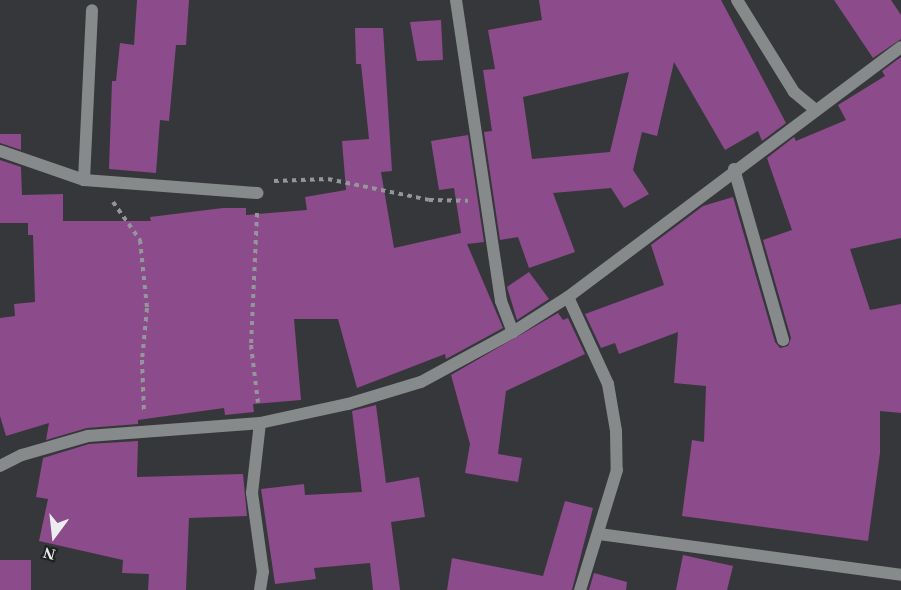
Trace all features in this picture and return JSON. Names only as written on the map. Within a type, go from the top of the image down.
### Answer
[{"type":"street","points":[[456,0],[501,300],[513,333]]},
{"type":"street","points":[[737,0],[794,92],[814,109]]},
{"type":"street","points":[[84,180],[92,10]]},
{"type":"street","points":[[0,466],[22,455],[88,435],[145,429],[260,423],[348,404],[421,382],[513,333],[568,297],[734,169],[901,47]]},
{"type":"street","points":[[0,151],[84,180],[258,194]]},
{"type":"street","points":[[734,169],[783,340]]},
{"type":"street","points":[[568,297],[608,384],[616,431],[617,470],[580,590]]},
{"type":"street","points":[[260,423],[252,493],[263,572],[263,590]]},
{"type":"street","points":[[599,534],[901,575]]},
{"type":"path","points":[[260,423],[251,345],[258,194],[262,182],[328,179],[429,200],[486,202]]},
{"type":"path","points":[[99,182],[140,240],[147,308],[142,360],[145,429]]},
{"type":"building","points":[[137,0],[189,0],[186,45],[176,45],[169,121],[160,120],[156,173],[109,169],[112,81],[116,81],[120,43],[134,45]]},
{"type":"building","points":[[539,0],[721,0],[786,123],[762,141],[758,131],[725,150],[674,62],[657,136],[642,132],[633,170],[649,194],[624,208],[611,188],[553,193],[575,252],[529,268],[518,237],[500,240],[484,132],[492,131],[483,70],[495,69],[488,30],[542,20]],"holes":[[[629,72],[610,152],[532,159],[523,97]]]},
{"type":"building","points":[[834,0],[891,0],[901,15],[901,39],[873,58]]},
{"type":"building","points":[[441,20],[443,60],[417,61],[410,22]]},
{"type":"building","points":[[355,28],[383,28],[392,171],[381,172],[394,248],[461,233],[454,188],[439,190],[431,141],[468,135],[484,242],[467,244],[503,328],[446,359],[445,354],[357,388],[338,319],[294,319],[301,400],[253,404],[254,412],[225,415],[224,408],[138,420],[138,424],[87,428],[46,440],[49,423],[6,436],[0,416],[0,318],[15,316],[14,304],[35,302],[33,235],[28,235],[28,223],[0,223],[0,160],[21,167],[22,195],[63,194],[63,221],[151,221],[150,217],[223,208],[246,208],[246,215],[307,210],[305,197],[346,190],[342,141],[369,139],[361,64],[356,64]]},
{"type":"building","points":[[901,57],[901,238],[850,249],[870,310],[901,304],[901,413],[880,411],[880,453],[868,541],[682,516],[692,440],[704,442],[706,386],[674,383],[678,332],[619,354],[615,343],[601,348],[585,314],[664,285],[651,245],[703,206],[733,197],[775,342],[780,348],[788,346],[791,338],[763,240],[792,230],[767,158],[794,137],[796,141],[846,120],[838,105],[885,76],[882,71]]},
{"type":"building","points":[[0,134],[21,134],[21,150],[0,143]]},
{"type":"building","points":[[529,272],[549,299],[517,320],[507,287]]},
{"type":"building","points":[[558,313],[563,320],[568,318],[585,354],[506,391],[498,454],[522,458],[518,482],[465,473],[470,444],[451,375]]},
{"type":"building","points":[[376,405],[386,483],[419,477],[425,517],[391,522],[400,590],[373,590],[370,563],[314,568],[316,579],[275,584],[261,489],[304,484],[305,495],[362,492],[352,411]]},
{"type":"building","points":[[138,441],[137,477],[243,474],[247,516],[189,518],[186,590],[148,590],[149,574],[122,573],[123,560],[39,541],[48,499],[36,497],[43,458],[89,444]]},
{"type":"building","points":[[565,501],[593,508],[572,590],[447,590],[452,558],[543,576]]},
{"type":"building","points":[[683,555],[733,566],[727,590],[676,590]]},
{"type":"building","points":[[0,560],[31,560],[31,590],[0,590]]},
{"type":"building","points":[[594,573],[627,582],[626,590],[589,590]]}]
